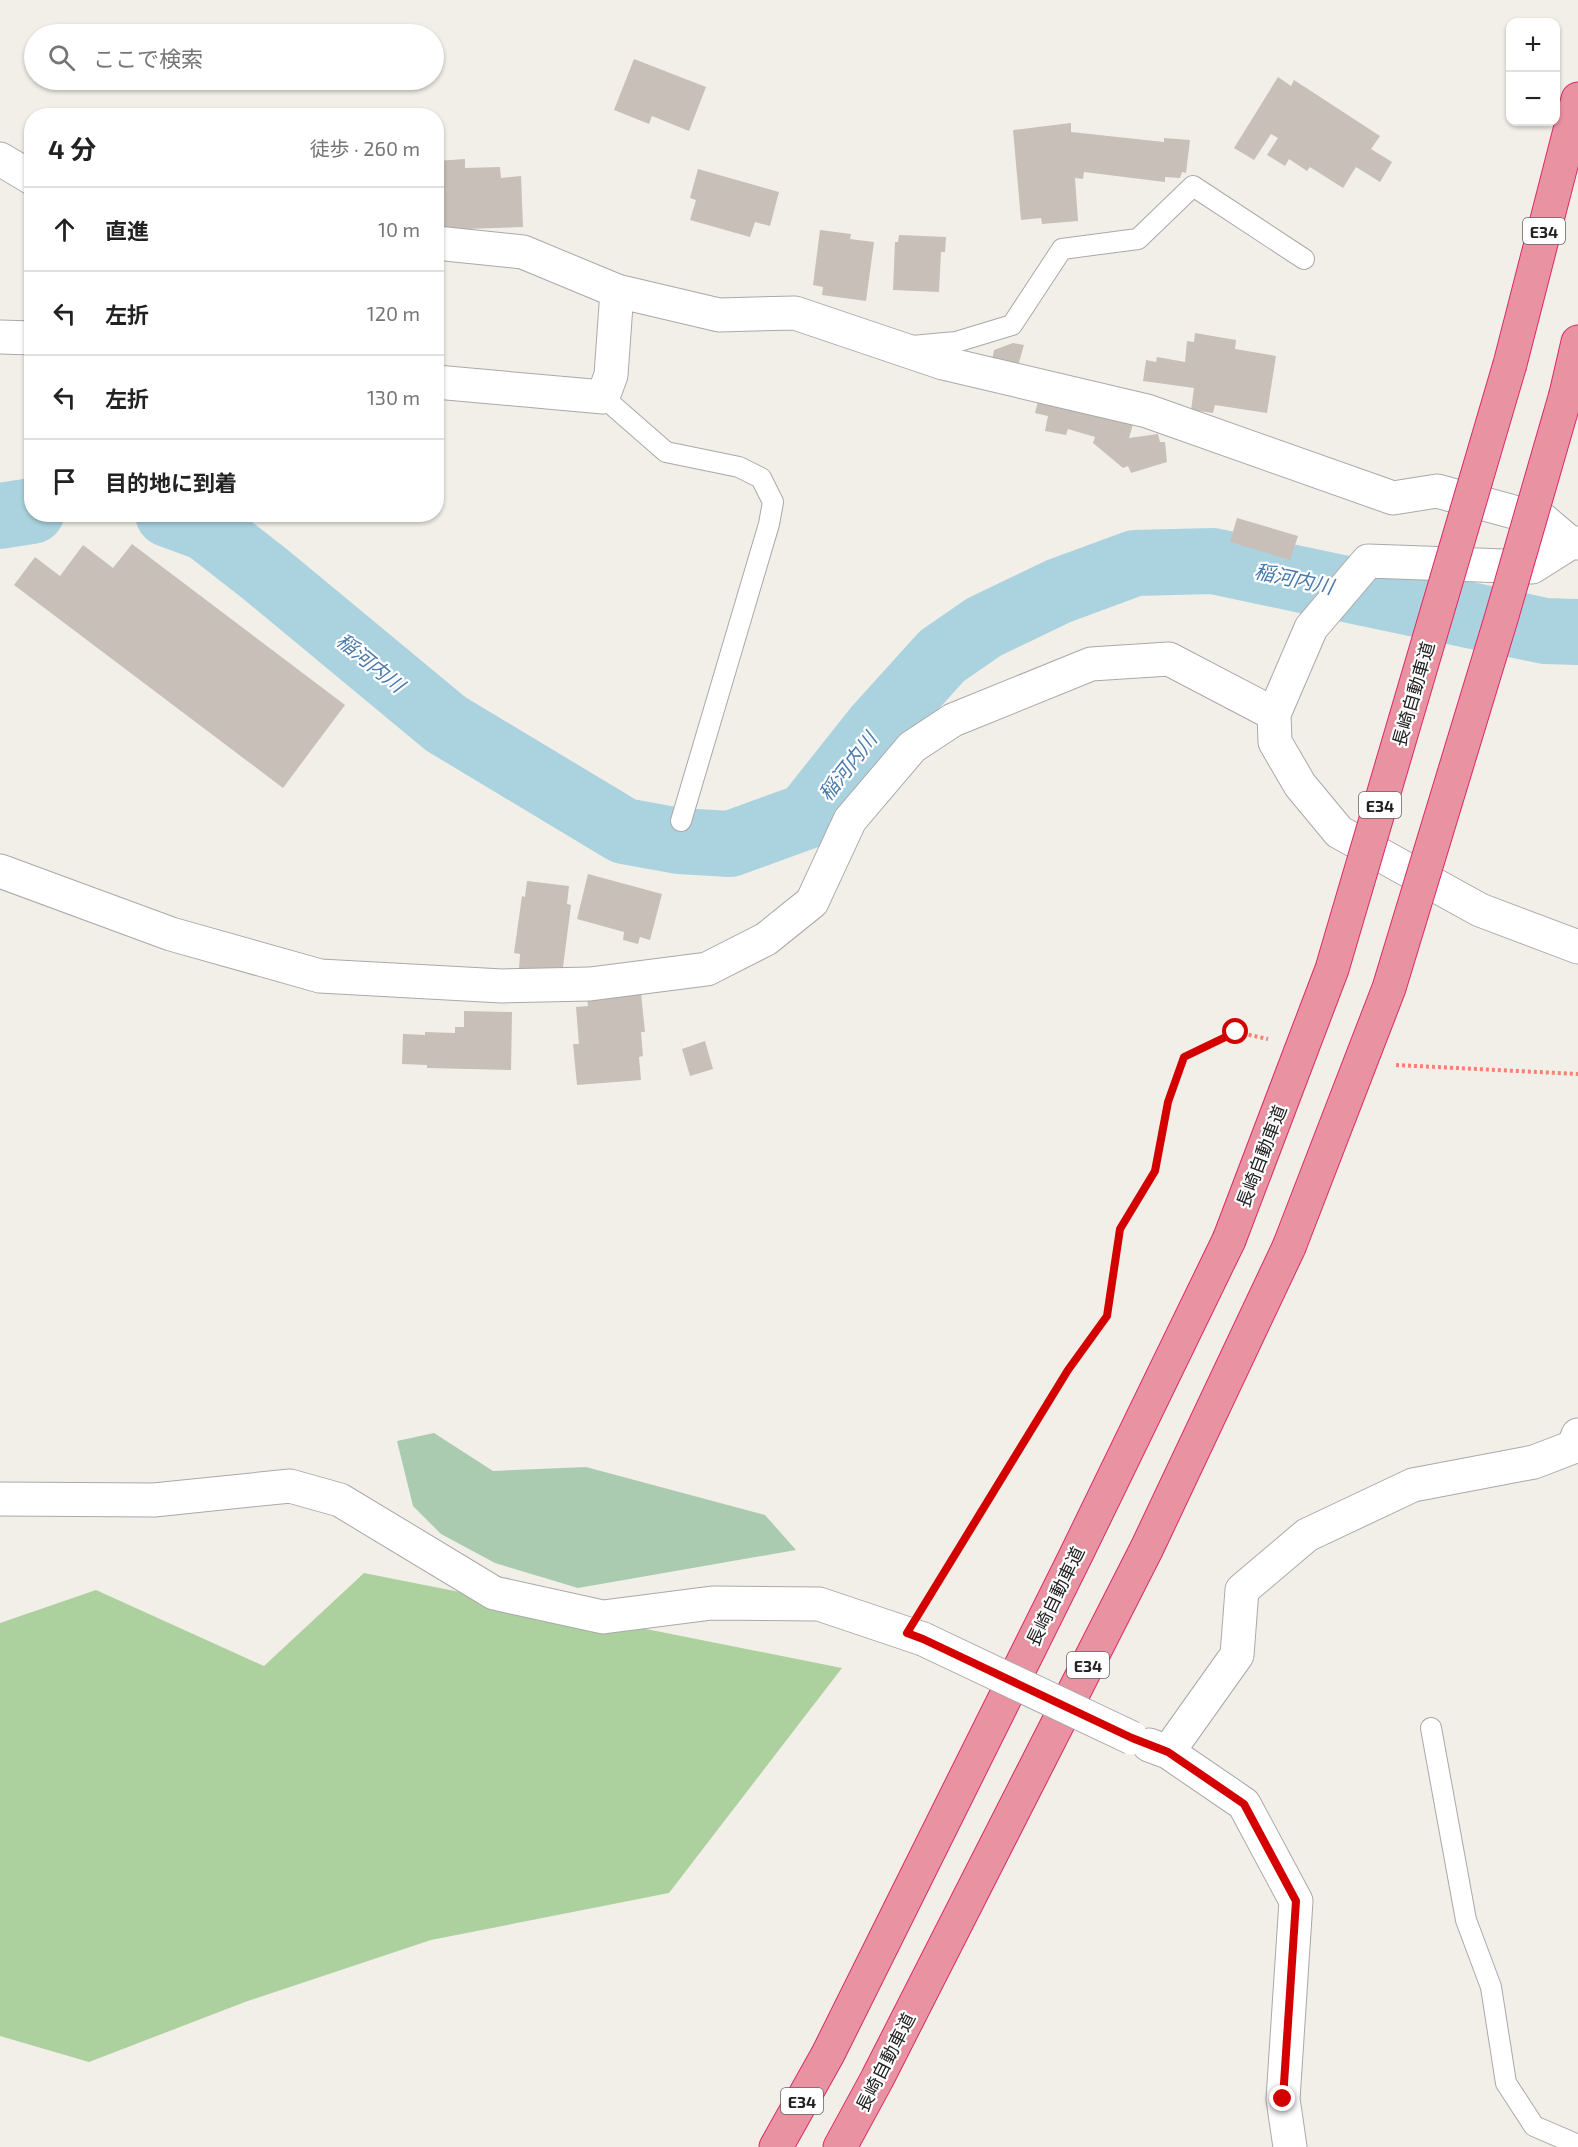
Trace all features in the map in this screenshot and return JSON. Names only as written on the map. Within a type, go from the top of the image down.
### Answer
[{"type":"highway","name":"長崎自動車道","points":[[776,2147],[828,2054],[1076,1555],[1228,1240],[1332,969],[1510,364],[1578,99]]},
{"type":"highway","name":"長崎自動車道","points":[[840,2147],[877,2079],[1147,1548],[1289,1247],[1389,988],[1501,619],[1566,394],[1578,342]]},
{"type":"street","points":[[0,159],[24,173]]},
{"type":"street","points":[[444,244],[523,252],[617,291],[719,315],[795,313],[943,363],[1147,411],[1393,498],[1437,491],[1543,520],[1574,543],[1533,567],[1368,561],[1311,628],[1274,714],[1275,742],[1300,785],[1340,832],[1480,910],[1578,947]]},
{"type":"street","points":[[444,382],[603,397],[611,375],[617,291]]},
{"type":"street","points":[[0,337],[24,338]]},
{"type":"street","points":[[0,871],[171,934],[320,976],[501,986],[601,982],[706,969],[766,939],[812,902],[850,820],[912,747],[953,720],[1091,664],[1169,658],[1274,714]]},
{"type":"street","points":[[1168,1752],[1237,1655],[1242,1590],[1307,1535],[1413,1485],[1534,1462],[1573,1447],[1578,1435]]},
{"type":"street","points":[[0,1499],[154,1500],[290,1486],[340,1500],[494,1593],[603,1617],[712,1603],[819,1604],[915,1636],[1132,1738],[1168,1752],[1244,1804],[1296,1901],[1283,2099],[1290,2147]]},
{"type":"lane","points":[[894,347],[956,342],[1012,325],[1062,249],[1138,238],[1193,186],[1304,259]]},
{"type":"lane","points":[[603,397],[666,452],[739,467],[760,478],[773,502],[769,524],[681,821]]},
{"type":"lane","points":[[1431,1728],[1466,1920],[1491,1987],[1506,2083],[1534,2126],[1578,2145]]},
{"type":"path","points":[[915,1636],[1068,1370],[1107,1316],[1120,1229],[1155,1171],[1168,1102],[1184,1057],[1236,1032],[1269,1039]]},
{"type":"path","points":[[1390,1064],[1578,1074]]},
{"type":"green space","points":[[434,1433],[493,1471],[586,1467],[765,1515],[796,1550],[578,1588],[495,1563],[441,1534],[413,1506],[397,1441]]},
{"type":"green space","points":[[364,1573],[842,1668],[669,1893],[431,1940],[245,2002],[89,2062],[0,2036],[0,1623],[96,1590],[264,1666]]},
{"type":"building","points":[[634,59],[706,87],[689,131],[652,116],[649,124],[614,110]]},
{"type":"building","points":[[1278,77],[1291,86],[1294,80],[1380,136],[1371,149],[1392,162],[1380,182],[1356,167],[1343,188],[1310,167],[1307,171],[1289,159],[1285,166],[1267,155],[1278,138],[1271,134],[1254,160],[1234,148]]},
{"type":"building","points":[[1071,123],[1071,132],[1164,142],[1164,138],[1190,140],[1186,173],[1182,172],[1180,178],[1165,177],[1165,182],[1084,172],[1083,179],[1075,178],[1078,221],[1042,224],[1041,218],[1021,220],[1013,130]]},
{"type":"building","points":[[465,159],[465,168],[500,167],[501,178],[521,176],[523,227],[444,230],[444,160]]},
{"type":"building","points":[[698,169],[779,192],[770,226],[755,222],[750,237],[690,220],[696,200],[690,198]]},
{"type":"building","points":[[820,230],[851,234],[850,239],[874,242],[866,301],[822,295],[823,287],[813,285]]},
{"type":"building","points":[[899,235],[946,237],[945,252],[941,252],[939,292],[893,290],[895,242],[898,242]]},
{"type":"building","points":[[1195,333],[1236,340],[1235,349],[1276,356],[1267,413],[1215,405],[1213,413],[1191,410],[1194,388],[1143,381],[1146,360],[1156,362],[1157,357],[1185,362],[1187,341],[1194,342]]},
{"type":"building","points":[[1013,343],[1024,345],[1018,366],[992,361],[994,350]]},
{"type":"building","points":[[1039,397],[1133,424],[1129,438],[1158,434],[1160,442],[1165,442],[1167,462],[1131,473],[1128,466],[1123,468],[1093,443],[1095,437],[1068,429],[1066,435],[1045,431],[1048,416],[1035,413]]},
{"type":"building","points":[[1237,518],[1298,536],[1290,560],[1230,542]]},
{"type":"building","points":[[132,544],[345,705],[283,788],[14,585],[35,557],[60,576],[83,545],[113,568]]},
{"type":"building","points":[[588,874],[662,894],[650,940],[640,937],[638,944],[623,940],[624,932],[577,919]]},
{"type":"building","points":[[527,881],[569,886],[567,904],[571,905],[562,975],[519,969],[520,954],[514,953],[522,896],[525,897]]},
{"type":"building","points":[[641,993],[645,1032],[641,1032],[643,1056],[639,1057],[641,1080],[577,1085],[573,1044],[579,1044],[576,1007],[588,1006],[587,997]]},
{"type":"building","points":[[464,1011],[512,1012],[511,1070],[427,1068],[427,1065],[402,1064],[403,1034],[455,1033],[455,1027],[464,1027]]},
{"type":"building","points":[[705,1041],[713,1069],[690,1076],[682,1049]]},
{"type":"waterway","name":"稲河内川","points":[[0,516],[24,512]]},
{"type":"waterway","name":"稲河内川","points":[[190,522],[206,528],[265,574],[446,724],[624,831],[679,841],[730,844],[807,816],[876,729],[942,656],[984,627],[1059,591],[1135,563],[1213,561],[1545,631],[1578,632]]},
{"type":"route","points":[[1236,1032],[1184,1057],[1168,1102],[1155,1171],[1120,1229],[1107,1316],[1068,1370],[907,1633],[1132,1738],[1168,1752],[1244,1804],[1296,1901],[1283,2099]]}]
